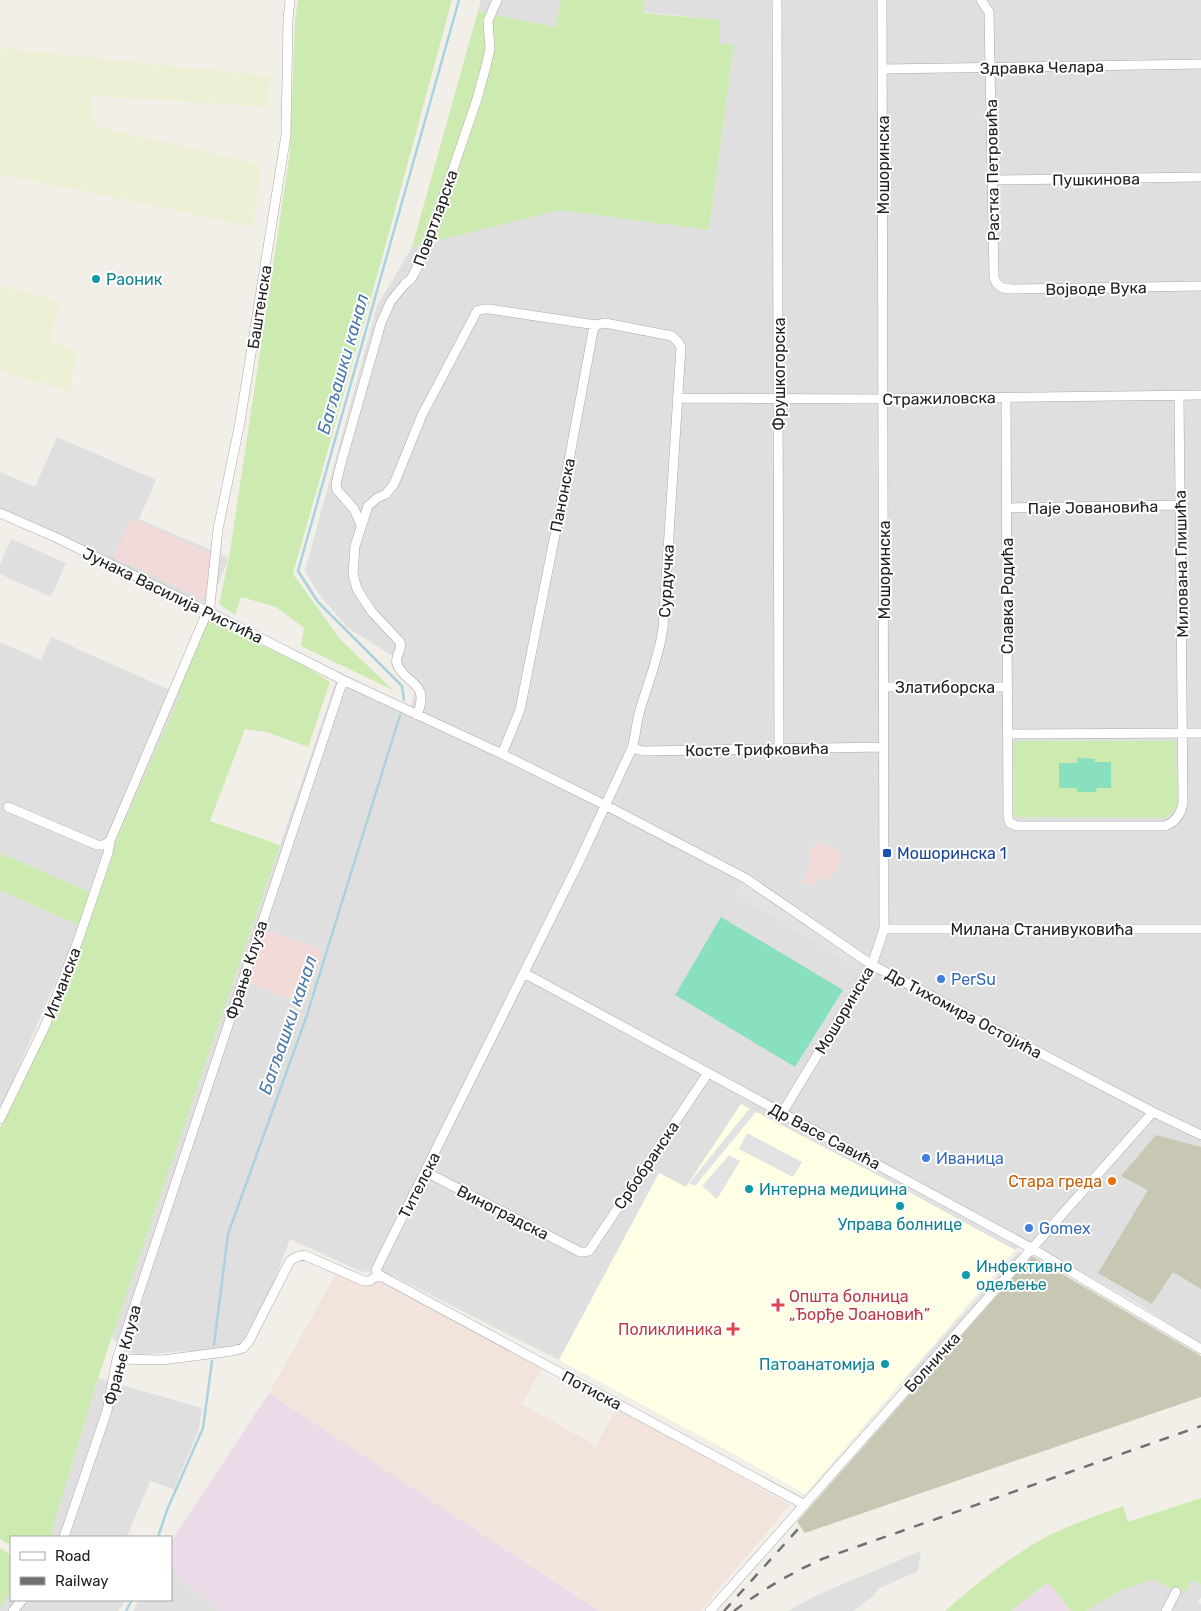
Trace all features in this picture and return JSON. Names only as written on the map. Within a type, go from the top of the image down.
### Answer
[{"type":"street","name":"Баштенска","points":[[207,611],[213,588],[218,529],[240,422],[286,135],[290,0]]},
{"type":"street","name":"Повртларска","points":[[361,525],[354,510],[337,490],[336,484],[340,467],[381,322],[391,301],[411,279],[418,268],[437,219],[486,66],[490,49],[488,21],[497,0]]},
{"type":"street","name":"Фрушкогорска","points":[[777,0],[779,749]]},
{"type":"street","name":"Мошоринска","points":[[782,1113],[872,965],[884,929],[882,0]]},
{"type":"street","name":"Растка Петровића","points":[[981,0],[989,12],[995,282]]},
{"type":"street","name":"Здравка Челара","points":[[883,69],[1201,64]]},
{"type":"street","name":"Пушкинова","points":[[992,180],[1201,177]]},
{"type":"street","name":"Војводе Вука","points":[[995,282],[999,287],[1006,289],[1201,286]]},
{"type":"street","points":[[354,510],[368,506],[390,490],[394,484],[422,415],[477,312],[483,308],[490,308],[596,325]]},
{"type":"street","name":"Сурдучка","points":[[596,325],[605,323],[668,334],[675,338],[681,347],[663,628],[659,650],[639,712],[636,737],[605,805]]},
{"type":"street","name":"Панонска","points":[[502,754],[520,710],[559,516],[593,331],[596,325]]},
{"type":"street","name":"Стражиловска","points":[[677,398],[884,399],[1201,395]]},
{"type":"street","name":"Милована Глишића","points":[[1008,795],[1008,818],[1010,823],[1017,826],[1165,826],[1170,824],[1179,815],[1182,809],[1179,396]]},
{"type":"street","name":"Славка Родића","points":[[1006,398],[1008,795]]},
{"type":"street","name":"Паје Јовановића","points":[[1006,508],[1180,505]]},
{"type":"street","points":[[368,506],[354,554],[352,574],[365,604],[401,644],[397,656],[397,665],[419,688],[421,700],[417,715]]},
{"type":"street","name":"Јунака Василија Ристића","points":[[0,513],[55,537],[207,611],[343,680]]},
{"type":"street","name":"Игманска","points":[[0,1119],[46,1024],[79,938],[108,853],[110,841],[207,611]]},
{"type":"street","points":[[343,680],[502,754],[605,805]]},
{"type":"street","name":"Фрање Клуза","points":[[64,1536],[107,1410],[117,1359],[343,680]]},
{"type":"street","name":"Златиборска","points":[[883,687],[1007,687]]},
{"type":"street","points":[[1008,734],[1201,732]]},
{"type":"street","name":"Косте Трифковића","points":[[632,748],[643,751],[883,747]]},
{"type":"street","name":"Др Тихомира Остојића","points":[[605,805],[745,878],[872,965],[1153,1112],[1201,1135]]},
{"type":"street","name":"Тителска","points":[[379,1275],[376,1270],[578,864],[605,805]]},
{"type":"street","points":[[8,807],[97,845],[104,845],[110,841]]},
{"type":"street","name":"Милана Станивуковића","points":[[884,929],[1201,929]]},
{"type":"street","name":"Др Васе Савића","points":[[524,973],[1033,1249],[1201,1349]]},
{"type":"street","name":"Србобранска","points":[[580,1252],[588,1251],[708,1073]]},
{"type":"street","name":"Болничка","points":[[710,1611],[1153,1112]]},
{"type":"street","name":"Виноградска","points":[[426,1172],[580,1252]]},
{"type":"street","points":[[117,1359],[162,1360],[243,1348],[249,1341],[290,1261],[296,1256],[304,1256],[364,1281],[369,1281],[379,1275]]},
{"type":"street","name":"Потиска","points":[[379,1275],[806,1505]]},
{"type":"street","points":[[1166,1611],[1176,1592]]},
{"type":"street","points":[[13,1611],[21,1601]]},
{"type":"shaded area","points":[[481,0],[561,0],[555,27],[478,11]]},
{"type":"shaded area","points":[[643,0],[1201,0],[1201,1344],[1132,1300],[1024,1240],[1015,1250],[885,1179],[741,1104],[686,1188],[659,1173],[559,1360],[393,1276],[360,1271],[290,1239],[248,1351],[186,1351],[138,1355],[125,1351],[112,1337],[339,672],[411,707],[415,690],[391,666],[394,657],[348,628],[318,593],[305,571],[377,306],[412,247],[504,221],[559,210],[709,230],[734,44],[720,44],[719,20],[643,12]]},
{"type":"shaded area","points":[[0,48],[270,76],[268,107],[92,96],[93,125],[261,165],[254,227],[0,174]]},
{"type":"shaded area","points":[[0,285],[60,301],[51,340],[77,353],[71,392],[0,371]]},
{"type":"shaded area","points":[[57,437],[156,480],[139,519],[229,558],[209,605],[0,515],[0,472],[35,487]]},
{"type":"shaded area","points":[[131,518],[211,554],[209,578],[204,600],[113,557]]},
{"type":"shaded area","points":[[11,539],[66,563],[51,597],[0,574],[0,564]]},
{"type":"shaded area","points":[[51,637],[181,695],[93,894],[0,853],[0,642],[41,660]]},
{"type":"shaded area","points":[[816,841],[843,854],[829,882],[819,877],[814,886],[802,881],[813,859],[808,856]]},
{"type":"shaded area","points":[[745,878],[862,959],[857,969],[734,893]]},
{"type":"shaded area","points":[[0,890],[80,926],[0,1110]]},
{"type":"shaded area","points":[[264,930],[323,950],[305,1003],[247,984]]},
{"type":"shaded area","name":"Општа болница „Ђорђе Јоановић”","points":[[741,1104],[885,1179],[1015,1250],[805,1494],[559,1360],[659,1173],[686,1187]]},
{"type":"shaded area","points":[[770,1106],[870,1160],[866,1166],[767,1113]]},
{"type":"shaded area","points":[[750,1108],[756,1112],[695,1186],[689,1183]]},
{"type":"shaded area","points":[[747,1133],[802,1162],[793,1177],[739,1149]]},
{"type":"shaded area","points":[[1156,1135],[1201,1147],[1201,1289],[1173,1272],[1152,1304],[1098,1273],[1148,1190],[1121,1176]]},
{"type":"shaded area","points":[[729,1155],[740,1161],[717,1199],[702,1186]]},
{"type":"shaded area","points":[[893,1173],[1015,1239],[1011,1246],[889,1180]]},
{"type":"shaded area","points":[[1019,1251],[1025,1257],[911,1385],[904,1380]]},
{"type":"shaded area","points":[[1032,1256],[1201,1356],[1201,1397],[805,1533],[797,1522]]},
{"type":"shaded area","points":[[336,1274],[361,1285],[370,1285],[379,1280],[542,1368],[522,1404],[596,1446],[617,1407],[790,1505],[700,1611],[599,1611],[269,1393]]},
{"type":"shaded area","points":[[98,1378],[202,1408],[199,1429],[174,1489],[150,1481],[127,1536],[50,1536]]},
{"type":"shaded area","points":[[269,1393],[599,1611],[220,1611],[172,1571],[172,1540]]},
{"type":"shaded area","points":[[921,1551],[918,1571],[878,1589],[874,1595],[853,1611],[788,1611],[815,1596]]},
{"type":"shaded area","points":[[172,1571],[220,1611],[133,1611],[138,1601],[172,1601]]},
{"type":"shaded area","points":[[1153,1579],[1184,1595],[1192,1580],[1201,1585],[1201,1597],[1198,1603],[1201,1604],[1201,1611],[1086,1611],[1119,1591]]},
{"type":"shaded area","points":[[1049,1581],[1071,1611],[1011,1611]]},
{"type":"shaded area","points":[[10,1594],[10,1601],[125,1601],[118,1611],[0,1611],[0,1608]]},
{"type":"green space","points":[[298,0],[452,0],[293,574],[340,639],[393,690],[301,646],[304,628],[276,607],[241,597],[235,615],[219,604],[229,558],[290,152],[295,20]]},
{"type":"green space","points":[[561,0],[643,0],[643,13],[720,20],[720,44],[734,44],[709,230],[559,210],[412,247],[478,11],[555,27]]},
{"type":"green space","points":[[209,620],[303,665],[330,682],[308,747],[267,732],[245,729],[210,821],[280,845],[98,1378],[50,1536],[10,1536],[10,1545],[0,1539],[0,1128],[53,1018],[83,941],[93,894],[180,695],[176,693]]},
{"type":"green space","points":[[1014,741],[1176,741],[1177,805],[1174,811],[1166,818],[1016,817],[1014,816]]},
{"type":"green space","points":[[1077,758],[1095,759],[1095,762],[1111,762],[1111,788],[1097,788],[1096,792],[1077,792],[1077,788],[1059,788],[1059,763],[1077,763]]},
{"type":"green space","points":[[0,853],[89,892],[80,926],[0,890]]},
{"type":"green space","points":[[721,917],[843,990],[795,1067],[675,995]]},
{"type":"green space","points":[[1201,1498],[1201,1585],[1192,1580],[1184,1595],[1153,1579],[1119,1591],[1086,1611],[1071,1611],[1048,1582],[1011,1611],[945,1611],[980,1581],[1005,1563],[1044,1538],[1063,1529],[1123,1506],[1128,1522]]},
{"type":"green space","points":[[0,1548],[10,1554],[10,1594],[0,1608]]},
{"type":"waterway","name":"Багљашки канал","points":[[404,700],[402,686],[318,602],[298,571],[459,0]]},
{"type":"waterway","name":"Багљашки канал","points":[[214,1345],[228,1234],[306,1018],[400,715]]},
{"type":"waterway","name":"Багљашки канал","points":[[158,1536],[167,1510],[203,1428],[212,1361]]},
{"type":"waterway","name":"Багљашки канал","points":[[126,1611],[131,1601]]},
{"type":"railway","points":[[734,1611],[777,1582],[822,1559],[1201,1426]]},
{"type":"railway","points":[[724,1611],[799,1528]]},
{"type":"place","name":"Раоник","points":[[96,279]]},
{"type":"place","name":"Мошоринска 1","points":[[887,853]]},
{"type":"place","name":"PerSu","points":[[941,979]]},
{"type":"place","name":"Иваница","points":[[926,1158]]},
{"type":"place","name":"Стара греда","points":[[1112,1181]]},
{"type":"place","name":"Интерна медицина","points":[[749,1189]]},
{"type":"place","name":"Управа болнице","points":[[900,1206]]},
{"type":"place","name":"Gomex","points":[[1029,1228]]},
{"type":"place","name":"Инфективно одељење","points":[[966,1275]]},
{"type":"place","name":"Општа болница „Ђорђе Јоановић”","points":[[778,1305]]},
{"type":"place","name":"Поликлиника","points":[[733,1329]]},
{"type":"place","name":"Патоанатомија","points":[[885,1364]]}]
